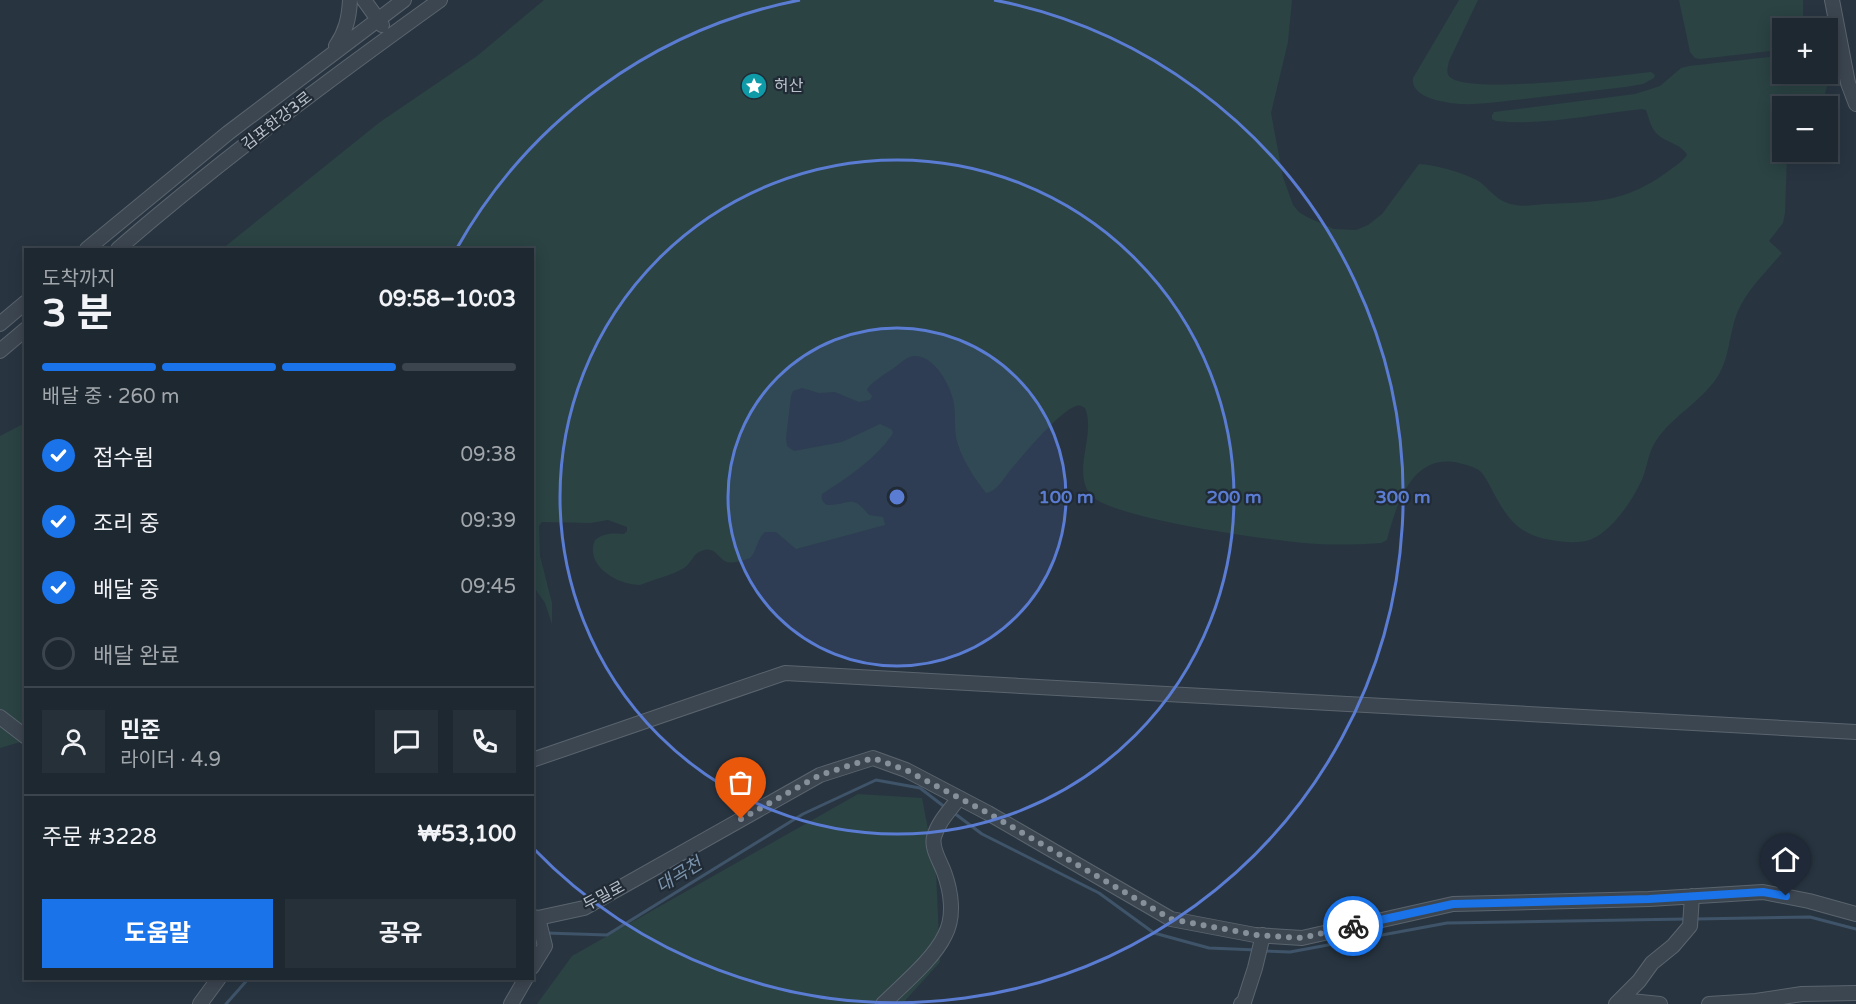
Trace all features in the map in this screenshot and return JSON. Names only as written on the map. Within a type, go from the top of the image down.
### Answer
[{"type":"street","points":[[330,54],[344,33],[348,22],[350,0]]},
{"type":"street","points":[[364,0],[390,36]]},
{"type":"street","name":"김포한강3로","points":[[119,248],[343,69],[440,0]]},
{"type":"street","points":[[1832,0],[1848,83],[1856,104]]},
{"type":"street","points":[[395,3],[406,24]]},
{"type":"street","name":"김포한강3로","points":[[88,248],[228,133],[378,20],[395,3]]},
{"type":"street","points":[[0,324],[24,304]]},
{"type":"street","points":[[0,351],[24,331]]},
{"type":"street","points":[[534,759],[786,673],[1856,732]]},
{"type":"street","points":[[0,717],[24,735]]},
{"type":"street","name":"두밀로","points":[[537,920],[584,908],[820,775],[873,758],[906,770],[956,801],[1171,919],[1262,939],[1302,938],[1453,904],[1649,899],[1763,892],[1809,901],[1856,914]]},
{"type":"street","points":[[883,1004],[940,945],[947,933],[951,913],[950,891],[934,848],[933,839],[939,823],[956,801]]},
{"type":"street","points":[[1618,1002],[1652,963],[1673,946],[1690,926],[1692,896]]},
{"type":"street","points":[[534,964],[545,946],[537,920]]},
{"type":"street","points":[[1241,1004],[1244,1002],[1262,939]]},
{"type":"street","points":[[200,1004],[218,980]]},
{"type":"street","points":[[511,1004],[525,980]]},
{"type":"street","points":[[1709,1004],[1756,1001],[1802,994],[1856,993]]},
{"type":"street","points":[[1618,1002],[1660,1004]]},
{"type":"green space","points":[[544,0],[1292,0],[1288,42],[1271,113],[1283,177],[1293,205],[1299,212],[1334,229],[1356,230],[1368,225],[1382,214],[1419,164],[1467,176],[1480,182],[1501,200],[1525,206],[1594,201],[1623,195],[1652,182],[1687,155],[1681,148],[1656,133],[1646,110],[1642,109],[1533,122],[1496,121],[1492,119],[1494,112],[1635,94],[1660,86],[1681,68],[1769,57],[1772,57],[1772,84],[1827,84],[1824,96],[1772,96],[1772,162],[1787,162],[1783,223],[1769,241],[1782,253],[1742,303],[1735,319],[1725,361],[1718,376],[1711,386],[1659,436],[1629,503],[1608,528],[1592,539],[1582,542],[1566,542],[1530,534],[1509,517],[1480,471],[1459,463],[1443,462],[1429,465],[1409,484],[1395,512],[1387,540],[1381,543],[1304,543],[1154,519],[1101,502],[1089,493],[1083,473],[1088,418],[1085,408],[1080,406],[1069,410],[1052,424],[997,487],[986,493],[963,458],[958,445],[953,399],[944,378],[928,360],[913,356],[873,383],[867,390],[872,396],[870,400],[859,402],[835,392],[819,393],[802,388],[793,391],[791,396],[786,438],[787,446],[794,451],[842,442],[880,424],[891,429],[892,435],[877,452],[860,468],[822,494],[823,502],[827,505],[854,502],[869,515],[883,517],[885,525],[796,549],[776,532],[765,532],[750,558],[730,562],[711,550],[704,550],[697,553],[687,566],[679,571],[640,585],[613,578],[599,566],[594,558],[595,540],[609,534],[624,534],[627,527],[608,520],[591,523],[542,522],[539,526],[540,556],[552,603],[552,624],[545,603],[534,587],[534,248],[223,248],[380,122],[477,56]]},
{"type":"green space","points":[[1459,0],[1478,0],[1449,61],[1447,72],[1451,78],[1465,82],[1516,84],[1651,72],[1655,75],[1654,78],[1643,84],[1625,87],[1484,103],[1454,103],[1430,98],[1417,90],[1413,78]]},
{"type":"green space","points":[[1679,0],[1803,0],[1803,18],[1772,18],[1772,51],[1700,59],[1695,58],[1690,52]]},
{"type":"green space","points":[[24,424],[24,729],[0,709],[0,436]]},
{"type":"green space","points":[[0,724],[24,741],[0,748]]},
{"type":"green space","points":[[858,794],[922,798],[936,871],[940,962],[902,1004],[537,1004],[572,956]]},
{"type":"waterway","name":"대곡천","points":[[546,933],[607,935],[803,814],[876,780],[920,788],[946,808]]},
{"type":"waterway","name":"대곡천","points":[[954,813],[982,834],[1099,893],[1154,933],[1209,948],[1257,950]]},
{"type":"waterway","name":"대곡천","points":[[1695,919],[1810,917],[1856,929]]},
{"type":"waterway","name":"대곡천","points":[[1263,951],[1290,952],[1447,923],[1686,919]]},
{"type":"waterway","name":"대곡천","points":[[226,1004],[247,980]]},
{"type":"way so far","points":[[741,819],[820,775],[873,758],[906,770],[988,813],[1171,919],[1256,935],[1302,938],[1353,926]]},
{"type":"place","name":"허산","points":[[754,86]]},
{"type":"route","points":[[1353,926],[1453,904],[1649,899],[1763,892],[1786,896]]}]
